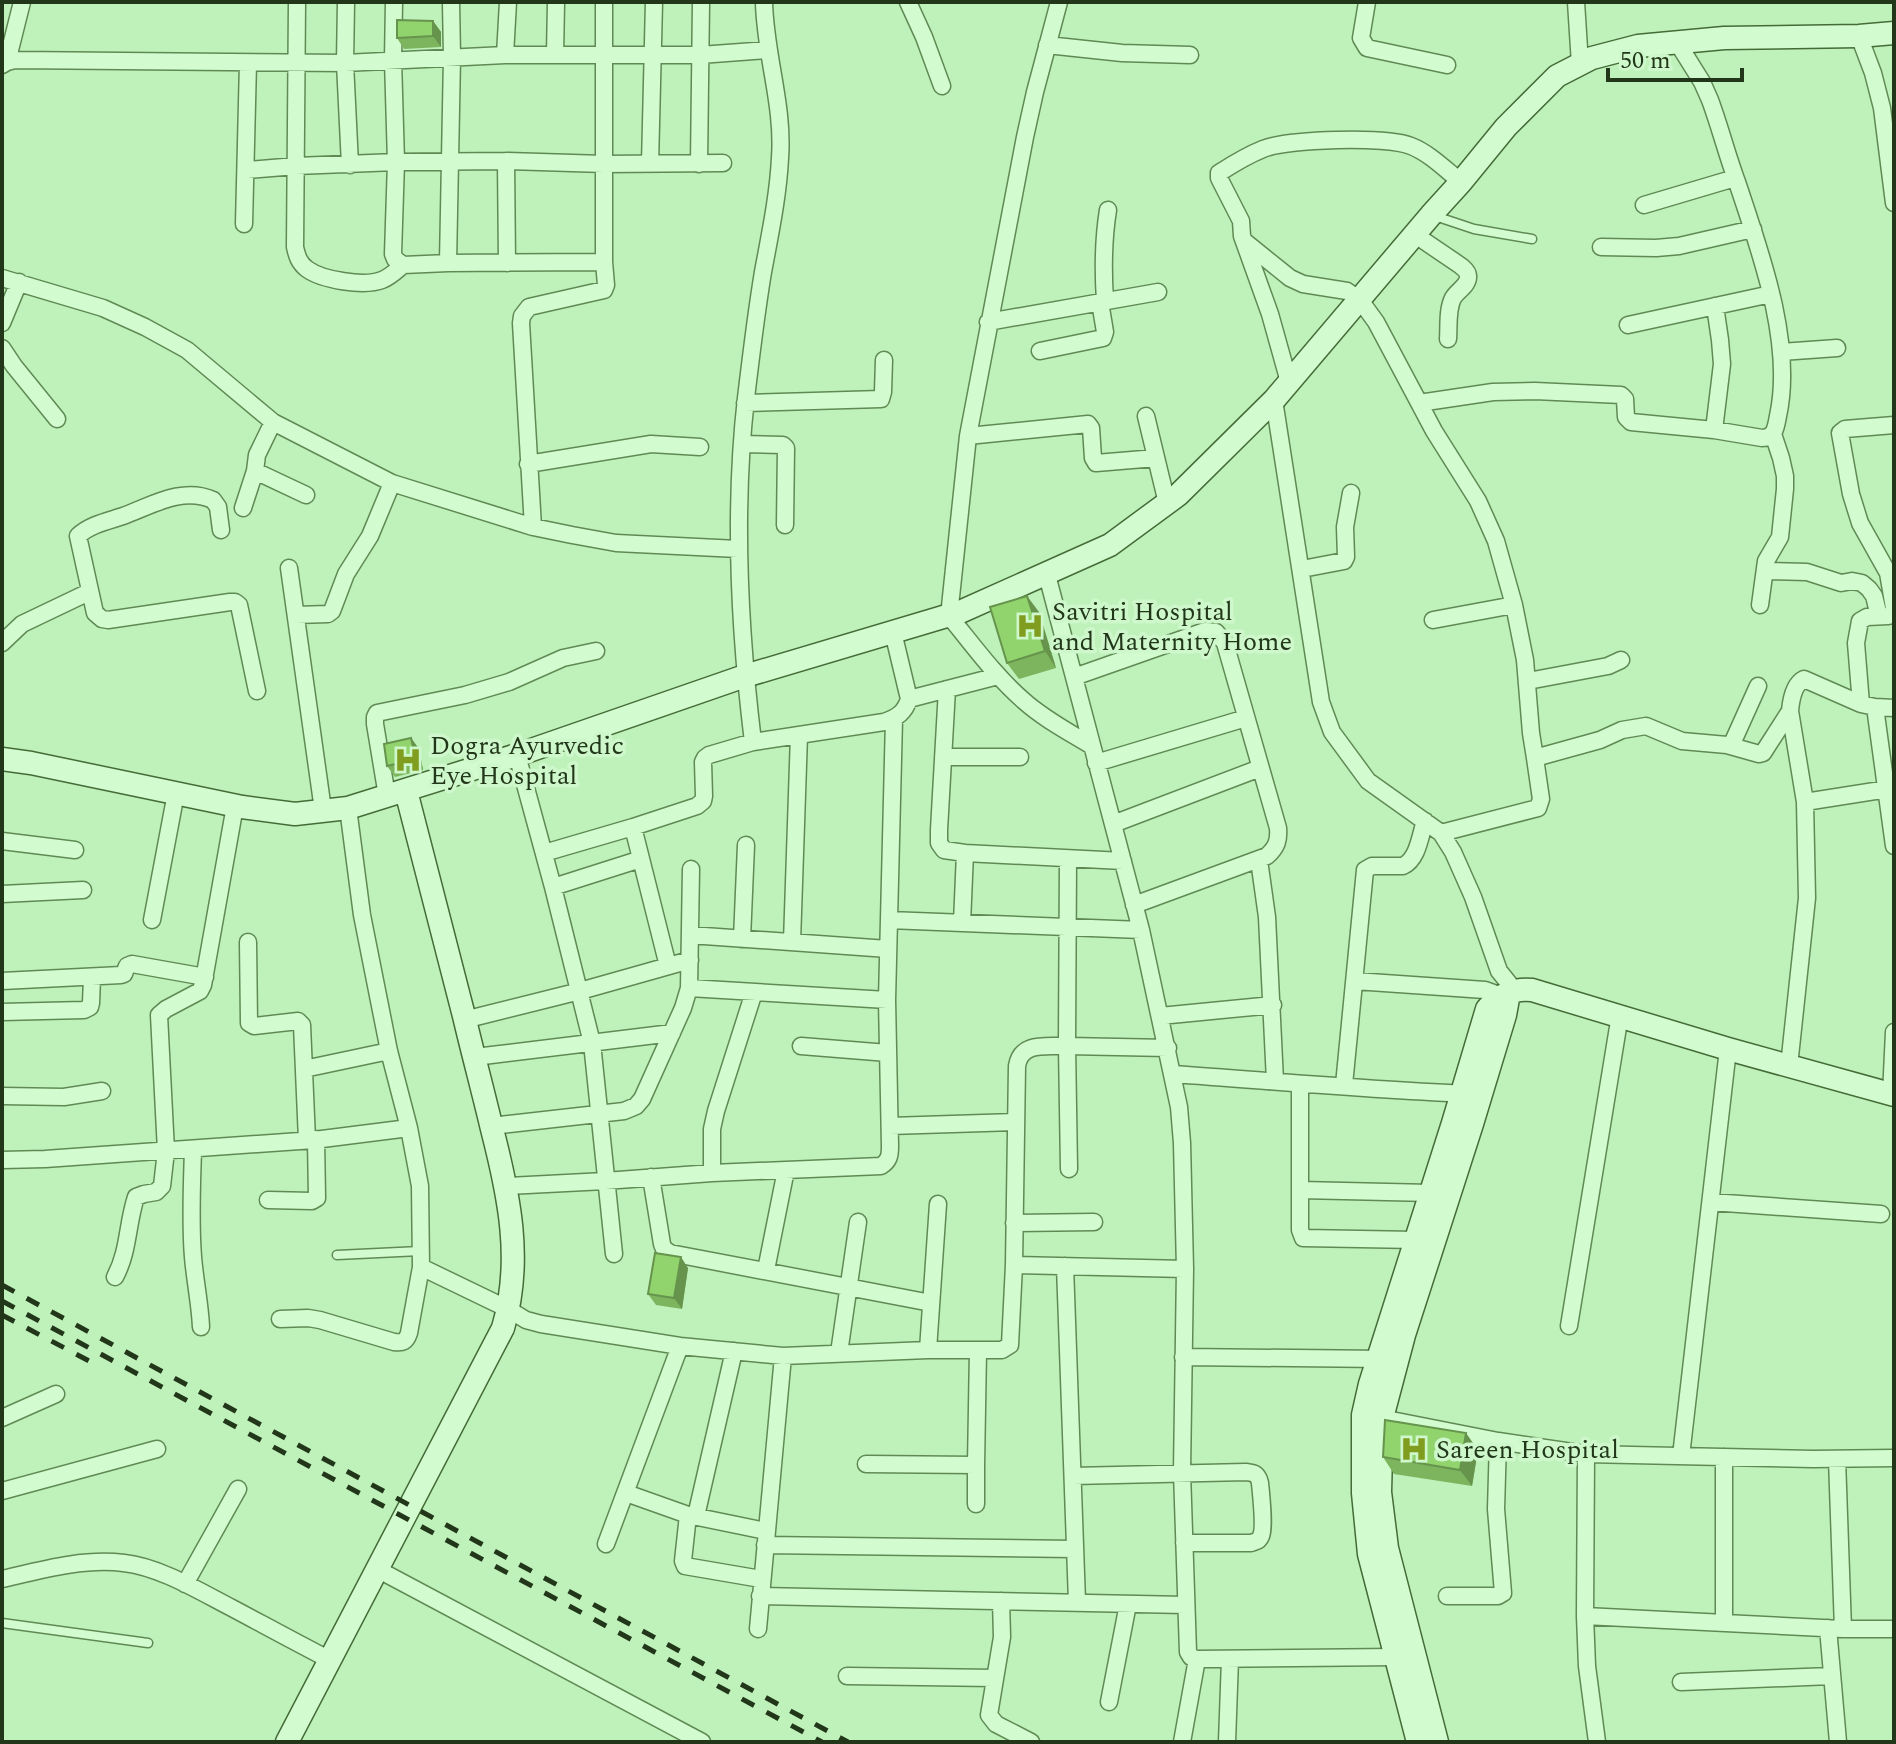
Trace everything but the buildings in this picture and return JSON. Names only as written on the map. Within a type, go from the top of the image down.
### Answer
[{"type":"street","points":[[22,2],[14,40],[4,63],[31,60],[345,63],[505,55],[700,55],[768,50]]},
{"type":"street","points":[[297,2],[295,247],[298,259],[316,274],[364,283],[381,280],[403,265]]},
{"type":"street","points":[[346,2],[345,63],[350,165]]},
{"type":"street","points":[[394,2],[396,162],[393,254],[397,262],[403,265],[604,262]]},
{"type":"street","points":[[448,263],[451,2]]},
{"type":"street","points":[[505,55],[508,2]]},
{"type":"street","points":[[555,55],[556,2]]},
{"type":"street","points":[[533,527],[522,316],[529,307],[604,290],[606,285],[604,2]]},
{"type":"street","points":[[650,164],[654,2]]},
{"type":"street","points":[[699,164],[701,2]]},
{"type":"street","points":[[753,742],[745,676],[738,549],[743,444],[754,328],[781,156],[778,102],[768,50],[764,2]]},
{"type":"street","points":[[908,2],[942,86]]},
{"type":"street","points":[[1059,2],[1028,122],[988,322],[968,436],[949,616],[998,676],[1024,701],[1094,754]]},
{"type":"street","points":[[1367,2],[1361,38],[1367,48],[1447,65]]},
{"type":"street","points":[[1576,2],[1580,64]]},
{"type":"street","points":[[2,759],[235,806],[295,814],[348,808],[517,755],[745,676],[949,616],[1110,545],[1178,495],[1274,400],[1506,127],[1557,76],[1592,58],[1638,46],[1724,38],[1894,33]]},
{"type":"street","points":[[1859,36],[1888,107],[1894,203]]},
{"type":"street","points":[[1677,42],[1710,100],[1765,265],[1781,352],[1780,409],[1773,434],[1781,458],[1785,489],[1780,537],[1768,556],[1760,605]]},
{"type":"street","points":[[1047,45],[1122,53],[1190,55]]},
{"type":"street","points":[[244,224],[248,63]]},
{"type":"street","points":[[1289,382],[1270,314],[1244,241],[1241,221],[1219,174],[1265,148],[1288,143],[1395,141],[1421,150],[1461,182]]},
{"type":"street","points":[[506,161],[507,263]]},
{"type":"street","points":[[247,170],[396,162],[723,163]]},
{"type":"street","points":[[1644,205],[1735,178]]},
{"type":"street","points":[[1040,351],[1103,338],[1103,270],[1108,210]]},
{"type":"street","points":[[1601,247],[1679,246],[1753,229]]},
{"type":"street","points":[[1414,234],[1461,266],[1468,276],[1468,282],[1454,296],[1451,305],[1448,339]]},
{"type":"street","points":[[1244,241],[1290,278],[1303,284],[1347,291],[1360,300],[1376,322],[1419,403],[1478,501],[1496,541],[1514,605],[1528,681],[1531,733],[1541,799],[1538,808],[1441,833]]},
{"type":"street","points":[[2,323],[10,280],[103,308],[187,350],[273,422],[392,483],[533,527],[616,543],[738,549]]},
{"type":"street","points":[[988,322],[1158,292]]},
{"type":"street","points":[[1628,325],[1771,294]]},
{"type":"street","points":[[1714,430],[1722,364],[1715,306]]},
{"type":"street","points":[[2,348],[57,419]]},
{"type":"street","points":[[1781,352],[1837,348]]},
{"type":"street","points":[[745,403],[878,400],[883,392],[884,360]]},
{"type":"street","points":[[1419,403],[1493,392],[1621,395],[1625,399],[1626,417],[1631,422],[1762,438],[1773,434]]},
{"type":"street","points":[[1274,400],[1321,702],[1332,732],[1368,781],[1441,833],[1473,897],[1508,995],[1431,1193],[1416,1240],[1388,1360]]},
{"type":"street","points":[[1146,416],[1167,503]]},
{"type":"street","points":[[243,508],[257,455],[273,422]]},
{"type":"street","points":[[968,436],[1088,424],[1096,463],[1156,458]]},
{"type":"street","points":[[1889,613],[1888,573],[1860,523],[1840,436],[1845,429],[1894,425]]},
{"type":"street","points":[[528,464],[651,444],[700,447]]},
{"type":"street","points":[[743,444],[783,445],[786,448],[785,525]]},
{"type":"street","points":[[255,471],[306,495]]},
{"type":"street","points":[[296,615],[328,614],[332,611],[346,574],[370,536],[392,483]]},
{"type":"street","points":[[1302,569],[1344,561],[1345,527],[1351,493]]},
{"type":"street","points":[[221,530],[216,503],[195,495],[166,499],[85,529],[78,536],[89,592],[98,617],[108,620],[235,602],[241,610],[257,691]]},
{"type":"street","points":[[289,568],[323,810]]},
{"type":"street","points":[[1765,571],[1807,572],[1841,583],[1862,583],[1889,613]]},
{"type":"street","points":[[1047,575],[1141,930],[1179,1107],[1185,1269],[1182,1472],[1188,1652],[1197,1659],[1396,1657]]},
{"type":"street","points":[[2,643],[22,624],[89,592]]},
{"type":"street","points":[[1433,620],[1514,605]]},
{"type":"street","points":[[1889,613],[1860,621],[1856,643],[1868,706],[1890,789],[1894,846]]},
{"type":"street","points":[[1074,677],[1205,631],[1222,636],[1278,828],[1279,838],[1275,849],[1267,856],[1134,905]]},
{"type":"street","points":[[544,853],[700,804],[704,796],[705,758],[753,742],[894,719],[907,706],[909,699],[893,632]]},
{"type":"street","points":[[287,1742],[503,1328],[513,1283],[506,1186],[475,1057],[375,717],[377,713],[465,695],[509,682],[563,658],[596,651]]},
{"type":"street","points":[[1528,681],[1601,668],[1621,660]]},
{"type":"street","points":[[909,699],[998,676]]},
{"type":"street","points":[[1789,1066],[1807,898],[1805,802],[1790,711],[1792,697],[1798,682],[1804,679],[1868,706],[1894,708]]},
{"type":"street","points":[[1731,746],[1758,686]]},
{"type":"street","points":[[947,689],[939,843],[944,850],[1123,861]]},
{"type":"street","points":[[1535,758],[1600,740],[1622,730],[1646,726],[1682,741],[1731,746],[1759,754],[1768,749],[1790,711]]},
{"type":"street","points":[[1094,754],[1246,718]]},
{"type":"street","points":[[506,1186],[881,1166],[887,1162],[890,1155],[887,1000],[894,719]]},
{"type":"street","points":[[792,942],[799,735]]},
{"type":"street","points":[[517,755],[592,1043],[614,1254]]},
{"type":"street","points":[[943,757],[1020,757]]},
{"type":"street","points":[[1113,824],[1260,768]]},
{"type":"street","points":[[1805,802],[1890,789]]},
{"type":"street","points":[[152,920],[176,793]]},
{"type":"street","points":[[115,1277],[128,1245],[136,1197],[160,1190],[162,1186],[166,1151],[159,1015],[200,991],[235,806]]},
{"type":"street","points":[[280,1319],[308,1318],[402,1343],[409,1333],[421,1259],[420,1186],[362,915],[348,808]]},
{"type":"street","points":[[1344,1085],[1365,870],[1372,866],[1408,865],[1425,821]]},
{"type":"street","points":[[633,827],[668,966]]},
{"type":"street","points":[[2,841],[75,850]]},
{"type":"street","points":[[742,939],[746,845]]},
{"type":"street","points":[[962,923],[965,853]]},
{"type":"street","points":[[553,887],[641,859]]},
{"type":"street","points":[[1068,859],[1069,1169]]},
{"type":"street","points":[[1259,860],[1267,917],[1275,1081]]},
{"type":"street","points":[[491,1126],[630,1110],[642,1099],[689,988],[691,869]]},
{"type":"street","points":[[2,894],[83,890]]},
{"type":"street","points":[[889,920],[1141,930]]},
{"type":"street","points":[[690,935],[888,949]]},
{"type":"street","points":[[248,942],[249,1023],[254,1026],[301,1022],[317,1198],[312,1201],[268,1200]]},
{"type":"street","points":[[464,1020],[690,960]]},
{"type":"street","points":[[2,981],[122,975],[132,964],[205,977]]},
{"type":"street","points":[[2,1012],[84,1010],[91,1003],[92,978]]},
{"type":"street","points":[[1355,981],[1485,990],[1508,995],[1532,990],[1893,1095],[1894,1032]]},
{"type":"street","points":[[689,988],[887,1000]]},
{"type":"street","points":[[712,1173],[714,1120],[754,992]]},
{"type":"street","points":[[1160,1016],[1273,1005]]},
{"type":"street","points":[[1569,1326],[1620,1015]]},
{"type":"street","points":[[475,1057],[672,1033]]},
{"type":"street","points":[[801,1046],[888,1053]]},
{"type":"street","points":[[421,1259],[526,1320],[680,1346],[783,1356],[1002,1350],[1010,1345],[1018,1058],[1023,1050],[1032,1048],[1168,1048]]},
{"type":"street","points":[[1681,1456],[1728,1049]]},
{"type":"street","points":[[304,1069],[389,1051]]},
{"type":"street","points":[[1173,1074],[1471,1094]]},
{"type":"street","points":[[1300,1084],[1300,1230],[1303,1238],[1416,1240]]},
{"type":"street","points":[[2,1096],[64,1097],[102,1091]]},
{"type":"street","points":[[1418,1742],[1369,1554],[1363,1493],[1372,1416],[1471,1094]]},
{"type":"street","points":[[890,1126],[1015,1122]]},
{"type":"street","points":[[2,1160],[312,1140],[409,1128]]},
{"type":"street","points":[[193,1149],[192,1235],[201,1327]]},
{"type":"street","points":[[766,1270],[786,1170]]},
{"type":"street","points":[[651,1177],[664,1249],[670,1253],[931,1303]]},
{"type":"street","points":[[1300,1190],[1431,1193]]},
{"type":"street","points":[[1711,1202],[1881,1214]]},
{"type":"street","points":[[928,1350],[938,1204]]},
{"type":"street","points":[[839,1353],[858,1222]]},
{"type":"street","points":[[1014,1223],[1094,1222]]},
{"type":"street","points":[[1014,1265],[1185,1269]]},
{"type":"street","points":[[1065,1266],[1077,1602]]},
{"type":"street","points":[[606,1544],[680,1346]]},
{"type":"street","points":[[976,1504],[978,1350]]},
{"type":"street","points":[[734,1351],[683,1561],[685,1566],[761,1579]]},
{"type":"street","points":[[758,1629],[783,1356]]},
{"type":"street","points":[[1183,1357],[1388,1360]]},
{"type":"street","points":[[2,1418],[56,1394]]},
{"type":"street","points":[[1372,1416],[1498,1441],[1586,1454],[1894,1458]]},
{"type":"street","points":[[1372,1416],[1387,1548],[1437,1742]]},
{"type":"street","points":[[1447,1596],[1498,1596],[1503,1593],[1496,1509],[1498,1441]]},
{"type":"street","points":[[2,1491],[157,1449]]},
{"type":"street","points":[[1586,1454],[1585,1616],[1587,1666],[1597,1742]]},
{"type":"street","points":[[1724,1457],[1724,1623]]},
{"type":"street","points":[[1837,1459],[1836,1629],[1831,1676],[1838,1742]]},
{"type":"street","points":[[866,1464],[976,1465]]},
{"type":"street","points":[[1073,1476],[1182,1472],[1254,1473],[1258,1476],[1262,1527],[1257,1541],[1184,1543]]},
{"type":"street","points":[[185,1584],[238,1489]]},
{"type":"street","points":[[626,1493],[765,1538],[1075,1549]]},
{"type":"street","points":[[2,1579],[93,1562],[126,1563],[185,1584],[330,1660]]},
{"type":"street","points":[[377,1569],[702,1742]]},
{"type":"street","points":[[760,1596],[1185,1605]]},
{"type":"street","points":[[1001,1601],[1003,1628],[989,1710],[991,1720],[1031,1742]]},
{"type":"street","points":[[1109,1702],[1128,1604]]},
{"type":"street","points":[[1585,1616],[1836,1629],[1894,1629]]},
{"type":"street","points":[[1182,1742],[1197,1659]]},
{"type":"street","points":[[1227,1742],[1230,1659]]},
{"type":"street","points":[[847,1676],[995,1678]]},
{"type":"street","points":[[1681,1682],[1831,1676]]},
{"type":"lane","points":[[1431,215],[1474,229],[1532,239]]},
{"type":"lane","points":[[337,1255],[421,1259]]},
{"type":"lane","points":[[2,1623],[148,1643]]},
{"type":"railway","points":[[2,1285],[848,1742]]},
{"type":"railway","points":[[2,1301],[822,1742]]},
{"type":"railway","points":[[2,1315],[93,1363]]},
{"type":"place","name":"Savitri Hospital and Maternity Home","points":[[1030,626]]},
{"type":"place","name":"Dogra Ayurvedic Eye Hospital","points":[[408,760]]},
{"type":"place","name":"Sareen Hospital","points":[[1414,1449]]}]
